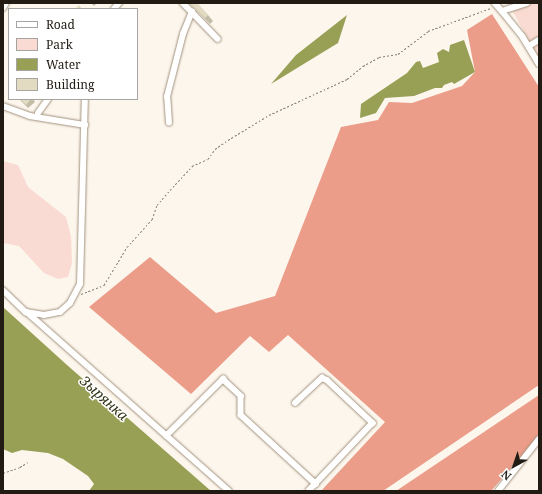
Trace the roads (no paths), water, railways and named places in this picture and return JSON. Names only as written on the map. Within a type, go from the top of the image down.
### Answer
[{"type":"street","points":[[3,8],[6,3]]},
{"type":"street","points":[[184,3],[218,39]]},
{"type":"street","points":[[502,11],[527,3]]},
{"type":"street","points":[[496,4],[529,46],[539,64]]},
{"type":"street","points":[[169,123],[167,97],[183,34],[192,12]]},
{"type":"street","points":[[529,46],[539,40]]},
{"type":"street","points":[[38,113],[47,100]]},
{"type":"street","points":[[26,312],[44,315],[60,312],[75,294],[80,284],[85,100]]},
{"type":"street","points":[[3,106],[30,116],[85,125]]},
{"type":"street","points":[[3,290],[229,491]]},
{"type":"street","points":[[295,403],[322,378],[327,380],[373,423],[309,491]]},
{"type":"street","points":[[166,436],[223,379],[241,396],[241,415],[316,484]]},
{"type":"street","points":[[498,491],[539,439]]},
{"type":"water","points":[[347,15],[338,43],[271,84],[296,55]]},
{"type":"water","points":[[464,40],[475,72],[454,84],[452,82],[444,85],[442,88],[435,88],[414,96],[385,98],[376,113],[360,118],[361,104],[407,73],[416,62],[420,61],[423,68],[439,62],[437,53],[443,49],[449,52],[450,45]]},
{"type":"water","name":"Зырянка","points":[[3,307],[211,491],[89,491],[94,484],[88,476],[63,459],[48,453],[22,450],[12,453],[3,449]]}]
